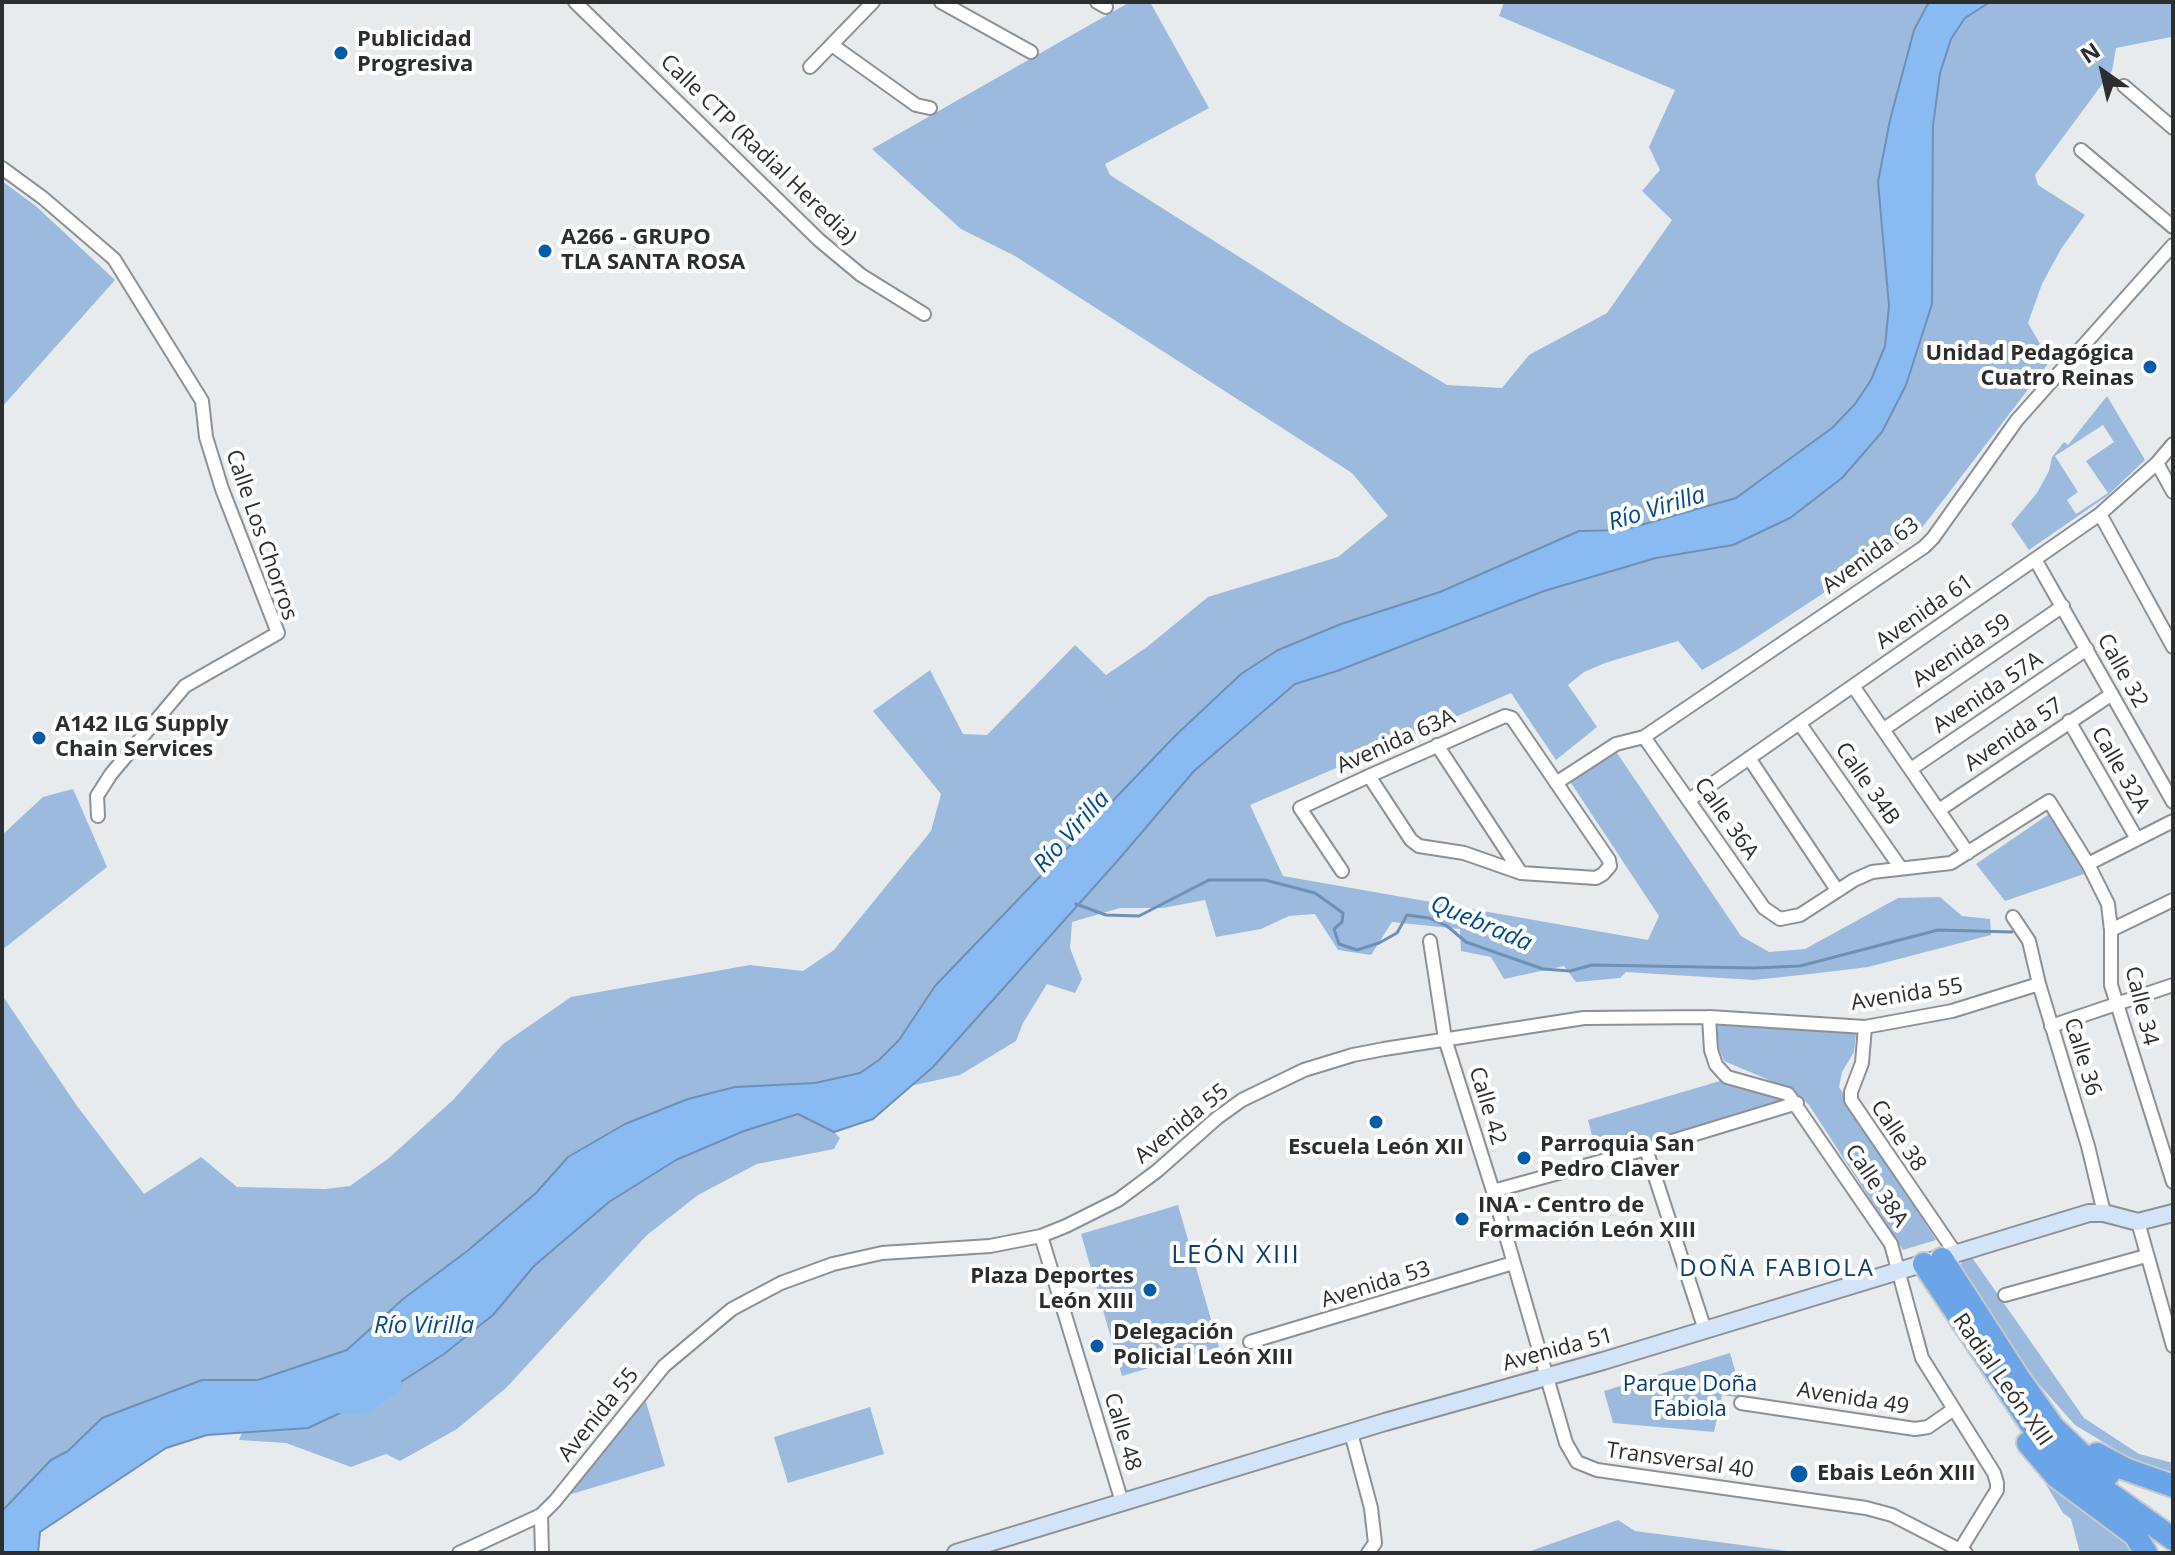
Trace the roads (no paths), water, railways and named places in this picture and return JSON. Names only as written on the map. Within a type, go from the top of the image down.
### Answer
[{"type":"highway","name":"Radial León XIII","points":[[1941,1259],[1944,1296],[2042,1441],[2067,1463],[2173,1539]]},
{"type":"highway","name":"Radial León XIII","points":[[1941,1259],[2053,1427],[2071,1445],[2173,1521]]},
{"type":"highway","points":[[1944,1296],[2020,1433],[2046,1467],[2135,1535],[2146,1553]]},
{"type":"highway","points":[[2018,1377],[2084,1445],[2125,1469],[2173,1486]]},
{"type":"street","name":"Calle CTP (Radial Heredia)","points":[[575,2],[819,240],[861,275],[924,314]]},
{"type":"street","points":[[810,67],[873,2]]},
{"type":"street","points":[[941,2],[1031,52]]},
{"type":"street","points":[[832,45],[916,105],[930,108]]},
{"type":"street","points":[[2124,86],[2173,128]]},
{"type":"street","points":[[2081,150],[2173,227]]},
{"type":"street","name":"Calle Los Chorros","points":[[2,168],[43,198],[114,259],[202,401],[206,437],[222,489],[278,633],[185,686],[111,774],[97,796],[98,816]]},
{"type":"street","name":"Avenida 63","points":[[1556,783],[1616,744],[1644,737],[1924,547],[2017,420],[2173,245]]},
{"type":"street","name":"Avenida 61","points":[[1689,800],[2100,514],[2157,463],[2173,444]]},
{"type":"street","points":[[2157,463],[2173,492]]},
{"type":"street","points":[[2100,514],[2173,647]]},
{"type":"street","name":"Calle 32","points":[[2036,561],[2173,802]]},
{"type":"street","name":"Avenida 59","points":[[1884,729],[2063,606]]},
{"type":"street","name":"Avenida 57A","points":[[1911,769],[2087,649]]},
{"type":"street","points":[[1749,758],[1837,890],[1863,875],[1900,867],[1943,866],[1968,853],[1853,686]]},
{"type":"street","name":"Avenida 57","points":[[1939,810],[2112,694]]},
{"type":"street","name":"Avenida 63A","points":[[1342,871],[1300,811],[1301,808],[1507,716],[1512,718],[1556,783]]},
{"type":"street","name":"Calle 32A","points":[[2069,721],[2137,839]]},
{"type":"street","name":"Calle 34B","points":[[1800,724],[1900,867]]},
{"type":"street","name":"Calle 36A","points":[[1644,737],[1764,908],[1780,919],[1800,915],[1837,890]]},
{"type":"street","points":[[1437,745],[1521,873]]},
{"type":"street","points":[[1369,776],[1411,840],[1419,846],[1464,853],[1521,873],[1596,878],[1610,866],[1609,860],[1556,783]]},
{"type":"street","name":"Calle 34","points":[[1968,853],[2048,801],[2088,864],[2106,900],[2111,930],[2109,972],[2117,1005],[2167,1144],[2173,1182]]},
{"type":"street","points":[[2088,864],[2173,821]]},
{"type":"street","points":[[2111,930],[2173,900]]},
{"type":"street","name":"Calle 36","points":[[2013,917],[2029,941],[2104,1213]]},
{"type":"street","name":"Calle 42","points":[[1430,941],[1445,1039],[1493,1191],[1545,1377],[1566,1443],[1577,1462]]},
{"type":"street","name":"Avenida 55","points":[[459,1553],[541,1515],[664,1366],[732,1309],[781,1283],[833,1264],[882,1253],[990,1246],[1041,1236],[1118,1200],[1242,1100],[1304,1070],[1353,1055],[1584,1018],[1709,1017],[1865,1027],[1952,1011],[2039,984]]},
{"type":"street","points":[[2051,1026],[2173,986]]},
{"type":"street","points":[[1493,1191],[1797,1103],[1788,1094],[1727,1077],[1716,1065],[1711,1050],[1709,1017]]},
{"type":"street","name":"Calle 38","points":[[1865,1027],[1862,1063],[1851,1100],[1887,1156],[1941,1259]]},
{"type":"street","name":"Calle 38A","points":[[1797,1103],[1891,1244],[1922,1358],[1994,1473],[1997,1490],[1963,1551]]},
{"type":"street","points":[[1646,1149],[1705,1330]]},
{"type":"street","name":"Avenida 51","points":[[956,1553],[2089,1213],[2104,1213],[2138,1222],[2173,1213]]},
{"type":"street","points":[[2138,1222],[2173,1346]]},
{"type":"street","name":"Calle 48","points":[[1041,1236],[1122,1502]]},
{"type":"street","points":[[2005,1295],[2146,1256]]},
{"type":"street","name":"Avenida 53","points":[[1250,1342],[1513,1263]]},
{"type":"street","name":"Avenida 49","points":[[1741,1403],[1915,1429],[1928,1427],[1954,1409]]},
{"type":"street","points":[[1351,1433],[1368,1493],[1372,1548]]},
{"type":"street","name":"Transversal 40","points":[[1577,1462],[1597,1470],[1866,1508],[1892,1515],[1963,1551]]},
{"type":"street","points":[[541,1515],[542,1553]]},
{"type":"water","name":"Río Virilla","points":[[1929,2],[1990,2],[1965,18],[1951,39],[1940,73],[1933,126],[1932,304],[1906,385],[1882,432],[1842,478],[1790,518],[1733,545],[1656,558],[1544,591],[1337,671],[1295,684],[1194,771],[933,1067],[873,1119],[834,1132],[798,1114],[744,1131],[676,1160],[609,1202],[534,1266],[493,1315],[444,1354],[387,1391],[308,1428],[207,1435],[166,1448],[40,1532],[38,1553],[2,1553],[2,1511],[51,1460],[68,1451],[102,1418],[202,1380],[258,1380],[347,1350],[403,1299],[466,1252],[536,1193],[568,1157],[625,1124],[688,1099],[735,1087],[815,1083],[860,1073],[879,1060],[899,1040],[935,986],[1175,736],[1241,674],[1278,650],[1341,624],[1440,592],[1579,531],[1623,530],[1736,498],[1832,428],[1855,404],[1871,380],[1885,346],[1889,306],[1878,182],[1890,120],[1914,30]]},
{"type":"waterway","name":"Quebrada","points":[[1076,904],[1106,915],[1139,916],[1209,880],[1265,880],[1315,893],[1343,913],[1342,922],[1334,929],[1339,944],[1357,950],[1397,933],[1407,915],[1429,918],[1447,926],[1466,942],[1543,969],[1570,971],[1592,965],[1800,966],[1938,930],[2012,932]]},
{"type":"waterway","name":"Río Virilla","points":[[332,1404],[361,1405],[393,1385]]},
{"type":"place","name":"Publicidad Progresiva","points":[[341,53]]},
{"type":"place","name":"A266 - GRUPO TLA SANTA ROSA","points":[[545,251]]},
{"type":"place","name":"Unidad Pedagógica Cuatro Reinas","points":[[2150,367]]},
{"type":"place","name":"A142 ILG Supply Chain Services","points":[[39,738]]},
{"type":"place","name":"Escuela León XII","points":[[1376,1122]]},
{"type":"place","name":"Parroquia San Pedro Claver","points":[[1524,1158]]},
{"type":"place","name":"INA - Centro de Formación León XIII","points":[[1462,1219]]},
{"type":"place","name":"Plaza Deportes León XIII","points":[[1150,1290]]},
{"type":"place","name":"Delegación Policial León XIII","points":[[1097,1346]]},
{"type":"place","name":"Ebais León XIII","points":[[1799,1474]]},
{"type":"district","name":"LEÓN XIII","points":[[1236,1256]]},
{"type":"district","name":"DOÑA FABIOLA","points":[[1777,1269]]},
{"type":"park label","name":"Parque Doña Fabiola","points":[[1690,1398]]}]
